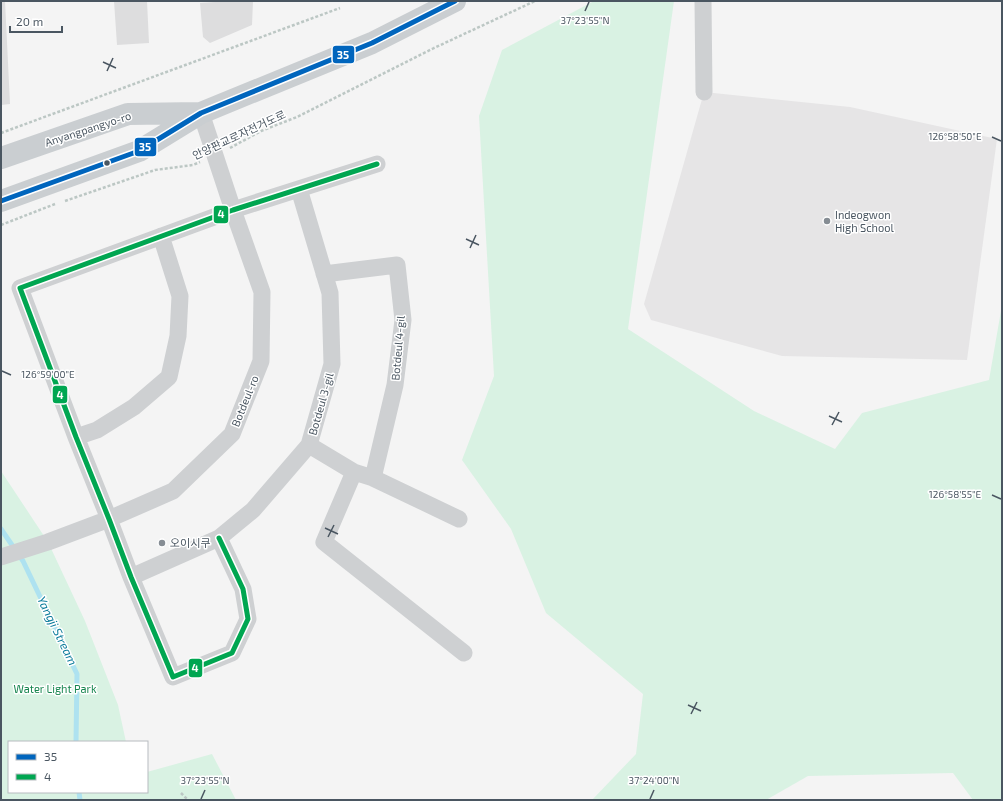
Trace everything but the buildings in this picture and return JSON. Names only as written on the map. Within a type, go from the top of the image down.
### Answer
[{"type":"main road","name":"Anyangpangyo-ro","points":[[1,201],[139,151],[201,113],[372,43],[455,1]]},
{"type":"main road","name":"Anyangpangyo-ro","points":[[1,158],[128,114],[201,113]]},
{"type":"street","points":[[703,1],[704,92]]},
{"type":"street","name":"Botdeul-ro","points":[[3,556],[109,519],[173,491],[232,434],[261,361],[262,292],[214,155],[201,113]]},
{"type":"street","points":[[219,538],[243,589],[248,619],[232,653],[173,677],[131,577],[20,288],[233,210],[377,164]]},
{"type":"street","name":"Botdeul 3-gil","points":[[131,577],[219,538],[252,510],[309,445],[332,364],[330,294],[299,189]]},
{"type":"street","points":[[76,437],[97,430],[134,407],[169,377],[178,336],[180,296],[161,236]]},
{"type":"street","name":"Botdeul 4-gil","points":[[324,274],[397,265],[402,327],[395,385],[372,478]]},
{"type":"street","points":[[309,445],[354,472],[372,478],[459,519]]},
{"type":"street","points":[[354,472],[324,542],[464,652]]},
{"type":"path","name":"안양판교로자전거도로","points":[[1,225],[60,202],[155,170],[193,165],[238,144],[261,131],[298,117],[434,48],[535,1]]},
{"type":"path","points":[[1,133],[340,8]]},
{"type":"path","points":[[181,792],[188,800]]},
{"type":"shaded area","name":"Indeogwon High School","points":[[704,92],[850,107],[997,139],[967,360],[782,356],[651,320],[644,304]]},
{"type":"green space","points":[[594,1],[674,1],[628,329],[754,411],[835,449],[862,413],[989,380],[1002,305],[1002,800],[973,800],[953,773],[808,776],[766,800],[592,800],[636,754],[643,694],[546,613],[511,529],[462,460],[494,376],[479,116],[502,50]]},
{"type":"green space","name":"Water Light Park","points":[[1,471],[48,542],[85,621],[118,705],[126,741],[8,741],[8,793],[148,793],[148,772],[212,754],[236,800],[1,800]]},
{"type":"waterway","name":"Yangji Stream","points":[[1,529],[23,561],[77,674],[76,741]]},
{"type":"waterway","name":"Yangji Stream","points":[[79,793],[80,800]]},
{"type":"transit line","name":"35","points":[[1,201],[139,151],[201,113],[372,43],[455,1]]},
{"type":"transit line","name":"4","points":[[219,538],[243,589],[248,619],[232,653],[173,677],[131,577],[20,288],[233,210],[377,164]]},
{"type":"place","name":"Indeogwon High School","points":[[827,221]]},
{"type":"place","name":"오이시쿠","points":[[162,543]]}]
